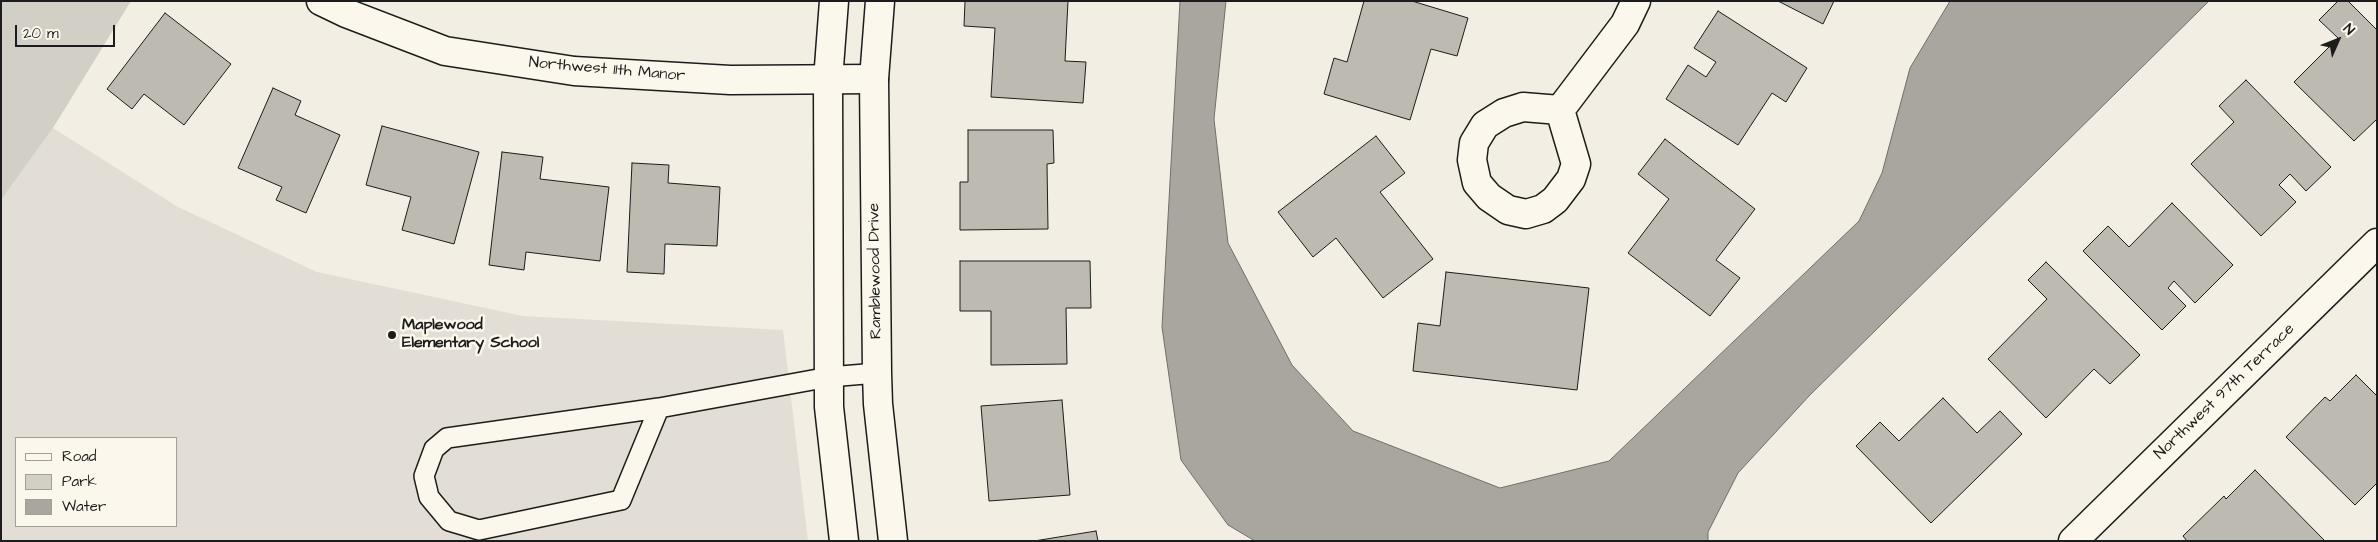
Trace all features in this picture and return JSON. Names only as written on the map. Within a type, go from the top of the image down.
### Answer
[{"type":"street","name":"Northwest 11th Manor","points":[[321,1],[346,14],[445,51],[574,71],[730,80],[874,79]]},
{"type":"street","points":[[834,1],[828,80],[829,407],[844,541]]},
{"type":"street","name":"Ramblewood Drive","points":[[880,1],[874,79],[877,373],[878,404],[893,541]]},
{"type":"street","points":[[1560,110],[1625,24],[1636,1]]},
{"type":"street","name":"Northwest 97th Terrace","points":[[2073,541],[2374,252]]},
{"type":"lane","points":[[659,408],[621,500],[479,530],[449,521],[429,496],[424,476],[434,449],[447,438],[659,408],[829,377],[877,373]]},
{"type":"shaded area","name":"Maplewood Elementary School","points":[[53,128],[178,207],[317,272],[523,316],[783,330],[808,541],[1,541],[1,200]]},
{"type":"green space","points":[[1,1],[131,1],[53,128],[1,200]]},
{"type":"water","points":[[1180,1],[1226,1],[1214,119],[1228,243],[1292,365],[1353,431],[1500,488],[1609,461],[1859,221],[1882,173],[1910,68],[1950,1],[2209,1],[1809,396],[1738,473],[1708,532],[1708,541],[1255,541],[1228,525],[1181,460],[1162,327]]},
{"type":"building","points":[[965,1],[1068,1],[1065,61],[1086,62],[1083,103],[991,97],[995,28],[964,26]]},
{"type":"building","points":[[1364,1],[1412,1],[1468,18],[1457,56],[1431,49],[1410,120],[1324,94],[1334,58],[1347,62]]},
{"type":"building","points":[[1778,1],[1834,1],[1823,24]]},
{"type":"building","points":[[2338,1],[2348,1],[2377,30],[2377,119],[2354,141],[2294,82],[2338,38],[2319,20]]},
{"type":"building","points":[[1718,11],[1807,68],[1786,102],[1772,93],[1738,145],[1666,99],[1688,65],[1706,77],[1716,62],[1694,48]]},
{"type":"building","points":[[165,13],[231,64],[184,125],[144,94],[132,109],[107,89]]},
{"type":"building","points":[[2246,80],[2331,167],[2306,191],[2290,174],[2279,185],[2296,202],[2261,236],[2191,164],[2234,122],[2219,106]]},
{"type":"building","points":[[273,88],[301,101],[295,115],[340,135],[306,213],[276,200],[282,187],[238,168]]},
{"type":"building","points":[[382,126],[479,152],[454,244],[402,230],[411,197],[366,185]]},
{"type":"building","points":[[968,130],[1053,130],[1054,163],[1047,164],[1048,229],[960,230],[960,182],[968,182]]},
{"type":"building","points":[[1376,136],[1405,173],[1380,192],[1433,259],[1383,298],[1336,238],[1313,257],[1278,212]]},
{"type":"building","points":[[1665,139],[1755,209],[1716,260],[1740,278],[1710,316],[1628,253],[1669,199],[1638,174]]},
{"type":"building","points":[[502,152],[543,157],[540,179],[609,187],[600,261],[526,252],[524,270],[489,265]]},
{"type":"building","points":[[632,163],[669,165],[668,183],[720,187],[717,246],[665,244],[664,274],[627,272]]},
{"type":"building","points":[[2172,203],[2233,265],[2195,303],[2174,281],[2168,288],[2186,306],[2162,330],[2083,251],[2108,226],[2129,247]]},
{"type":"building","points":[[960,261],[1090,261],[1091,308],[1066,308],[1067,364],[991,365],[991,311],[960,311]]},
{"type":"building","points":[[2046,262],[2140,355],[2110,384],[2094,369],[2046,418],[1988,359],[2047,299],[2028,280]]},
{"type":"building","points":[[1446,272],[1589,288],[1577,390],[1413,371],[1418,323],[1440,326]]},
{"type":"building","points":[[2356,375],[2377,396],[2377,483],[2355,505],[2286,437],[2325,397],[2330,401]]},
{"type":"building","points":[[1943,398],[1977,433],[2000,411],[2022,434],[1931,523],[1856,446],[1880,422],[1899,441]]},
{"type":"building","points":[[1062,400],[1070,495],[989,501],[981,406]]},
{"type":"building","points":[[2255,470],[2325,541],[2187,541],[2183,536],[2224,496],[2226,499]]},
{"type":"building","points":[[1096,531],[1098,541],[1034,541]]},
{"type":"place","name":"Maplewood Elementary School","points":[[392,335]]}]
